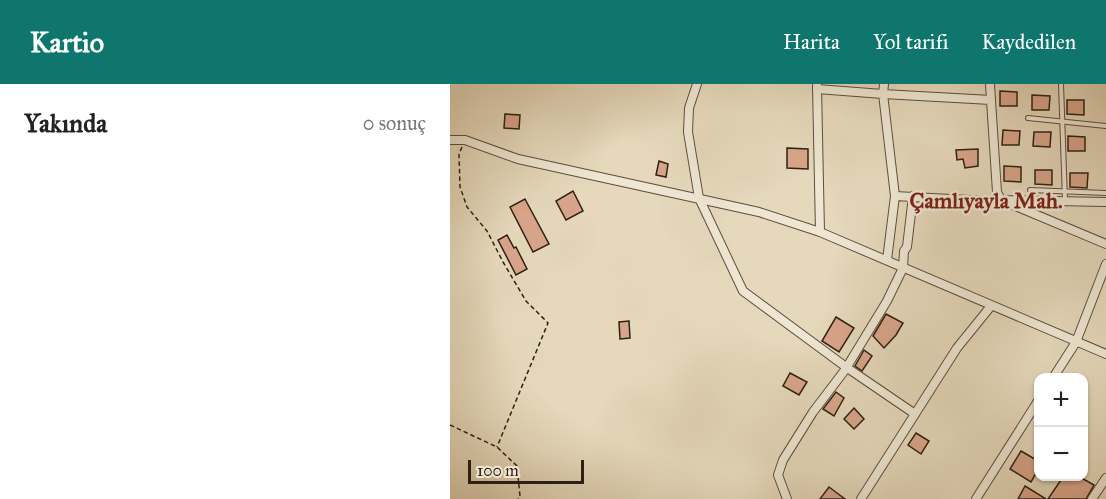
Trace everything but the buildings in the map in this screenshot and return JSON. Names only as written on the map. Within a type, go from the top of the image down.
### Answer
[{"type":"street","points":[[697,84],[689,108],[688,132],[699,198],[743,291],[846,367],[915,414]]},
{"type":"street","points":[[884,84],[883,94],[895,196],[886,261]]},
{"type":"street","points":[[990,84],[997,192],[1001,200],[1106,244]]},
{"type":"street","points":[[820,232],[817,86],[883,94],[991,100]]},
{"type":"street","points":[[450,140],[465,140],[518,159],[759,212],[820,232],[1106,354]]},
{"type":"street","points":[[895,196],[987,201],[1106,202]]},
{"type":"street","points":[[787,499],[778,475],[783,460],[813,412],[846,367],[903,268],[913,196]]},
{"type":"street","points":[[1056,373],[1076,342],[1106,264]]},
{"type":"street","points":[[861,499],[957,348],[991,306]]},
{"type":"street","points":[[976,499],[1034,407]]},
{"type":"street","points":[[1092,499],[1106,478]]},
{"type":"lane","points":[[1061,84],[1065,202]]},
{"type":"lane","points":[[1028,118],[1106,126]]},
{"type":"lane","points":[[1030,190],[1106,193]]},
{"type":"path","points":[[465,140],[459,154],[459,176],[467,207],[488,231],[526,301],[548,323],[497,447]]},
{"type":"path","points":[[450,425],[497,447],[517,466],[520,496],[518,499]]},
{"type":"district","name":"Çamlıyayla Mah.","points":[[986,200]]}]
